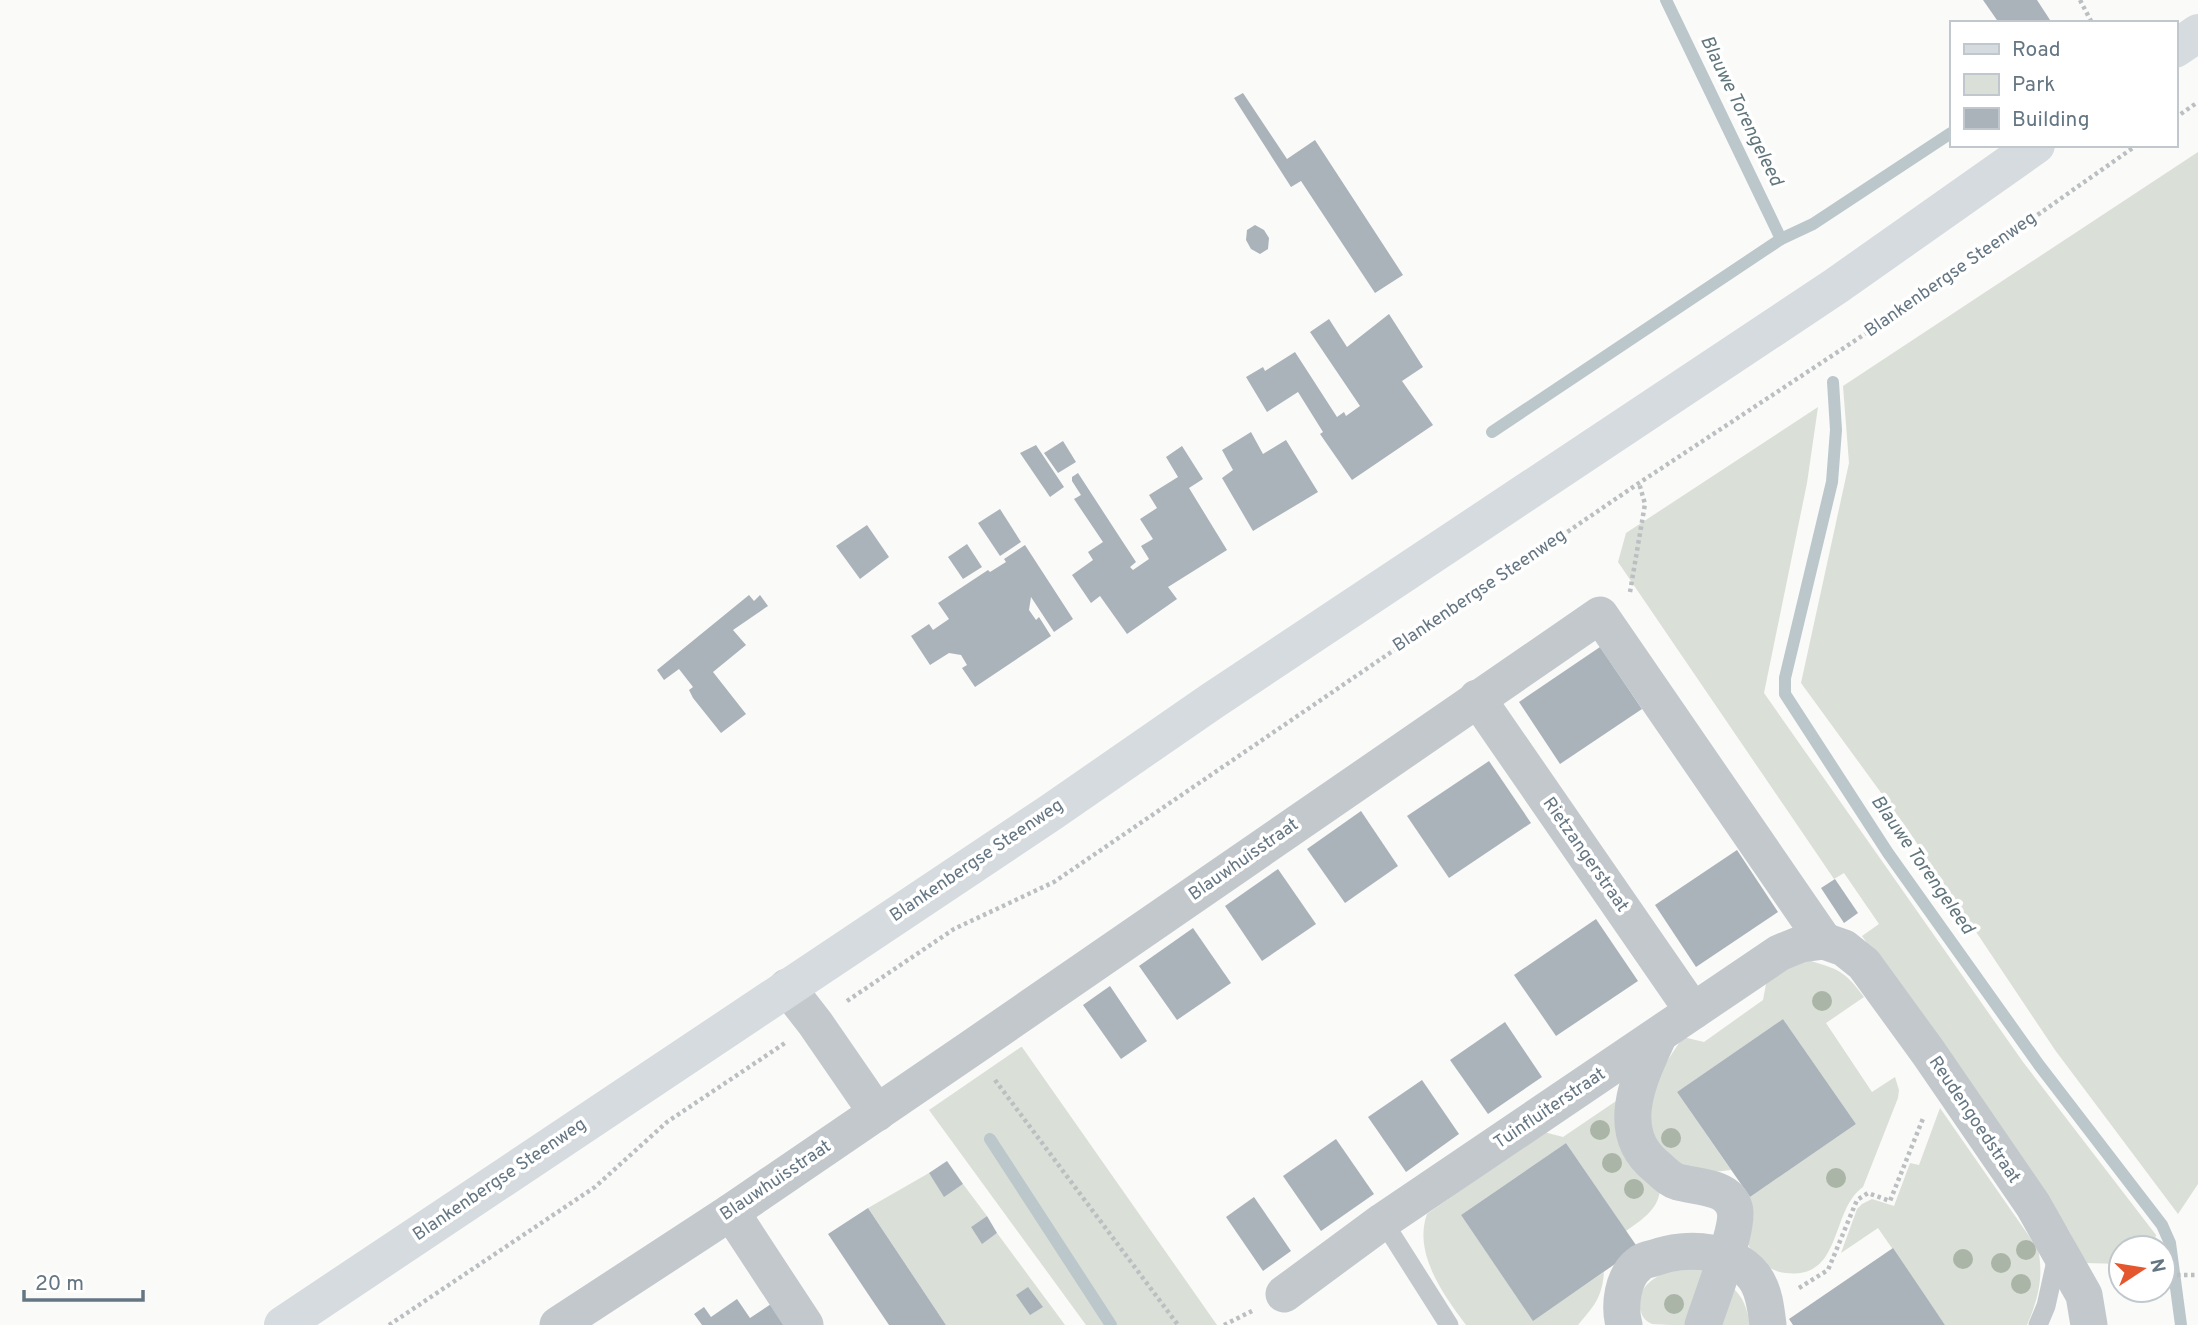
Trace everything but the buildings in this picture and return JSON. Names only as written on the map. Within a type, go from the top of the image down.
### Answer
[{"type":"main road","points":[[2177,48],[2198,33]]},
{"type":"main road","name":"Blankenbergse Steenweg","points":[[283,1325],[1836,286],[2033,147]]},
{"type":"street","points":[[1600,615],[1824,941]]},
{"type":"street","name":"Blauwhuisstraat","points":[[558,1325],[877,1113],[1600,615]]},
{"type":"street","name":"Rietzangerstraat","points":[[1477,698],[1693,1012]]},
{"type":"street","name":"Tuinfluiterstraat","points":[[1284,1294],[1383,1222],[1779,953],[1801,944],[1824,941]]},
{"type":"street","name":"Reudengoedstraat","points":[[1824,941],[1844,948],[1864,964],[1942,1073],[2033,1205],[2059,1249],[2084,1295],[2089,1325]]},
{"type":"street","points":[[787,987],[877,1113]]},
{"type":"street","points":[[1659,1035],[1635,1094],[1632,1115],[1634,1135],[1652,1163],[1674,1181],[1720,1192],[1734,1205],[1736,1214],[1733,1238],[1703,1325]]},
{"type":"street","points":[[731,1212],[805,1325]]},
{"type":"street","points":[[1624,1325],[1622,1299],[1628,1281],[1639,1263],[1667,1253],[1684,1251],[1725,1256],[1741,1265],[1757,1281],[1767,1313]]},
{"type":"lane","points":[[1383,1222],[1449,1325]]},
{"type":"lane","points":[[2038,1325],[2046,1306],[2059,1249]]},
{"type":"path","points":[[2080,0],[2091,21]]},
{"type":"path","points":[[2177,117],[2198,102]]},
{"type":"path","name":"Blankenbergse Steenweg","points":[[389,1325],[595,1187],[667,1122],[954,929],[1054,882],[1639,483],[1915,301],[2134,147]]},
{"type":"path","points":[[1600,615],[1630,593],[1645,504],[1639,483]]},
{"type":"path","points":[[970,1049],[1178,1325]]},
{"type":"path","points":[[1767,1313],[1828,1270],[1857,1200],[1868,1193],[1890,1201],[1942,1073]]},
{"type":"path","points":[[2177,1275],[2198,1275]]},
{"type":"green space","points":[[2198,152],[2198,1184],[2178,1214],[2055,1050],[1906,827],[1801,683],[1849,463],[1843,386]]},
{"type":"green space","points":[[1818,407],[1807,483],[1764,693],[2023,1062],[2155,1234],[2107,1234],[2107,1264],[2086,1263],[2069,1231],[1862,936],[1879,924],[1844,873],[1834,879],[1618,562],[1626,533]]},
{"type":"green space","points":[[1807,960],[1840,972],[1864,997],[1826,1023],[1872,1092],[1895,1077],[1899,1090],[1863,1187],[1845,1211],[1827,1255],[1817,1266],[1804,1272],[1786,1273],[1766,1266],[1748,1244],[1746,1224],[1750,1197],[1856,1124],[1783,1019],[1677,1092],[1731,1170],[1705,1173],[1683,1171],[1651,1139],[1646,1093],[1683,1037],[1704,1042],[1763,1000],[1767,979],[1791,964]]},
{"type":"green space","points":[[1021,1047],[1217,1325],[1086,1325],[929,1110]]},
{"type":"green space","points":[[1622,1097],[1660,1191],[1652,1210],[1637,1223],[1626,1231],[1566,1143],[1461,1215],[1533,1320],[1604,1272],[1601,1289],[1593,1307],[1578,1325],[1466,1325],[1440,1287],[1427,1258],[1424,1229],[1427,1214],[1544,1132],[1563,1137]]},
{"type":"green space","points":[[1940,1108],[2038,1249],[2039,1288],[2027,1325],[1945,1325],[1878,1228],[1841,1253],[1857,1209],[1862,1204],[1872,1199],[1894,1206],[1910,1163],[1919,1165]]},
{"type":"green space","points":[[929,1173],[944,1196],[963,1184],[987,1216],[971,1227],[982,1243],[997,1233],[1065,1325],[946,1325],[868,1208]]},
{"type":"green space","points":[[1673,1269],[1706,1269],[1690,1325],[1652,1324],[1642,1314],[1640,1297],[1647,1284]]},
{"type":"green space","points":[[1731,1287],[1742,1299],[1750,1325],[1715,1325]]},
{"type":"waterway","name":"Blauwe Torengeleed","points":[[1666,0],[1781,239]]},
{"type":"waterway","points":[[1492,432],[1781,239],[1813,224],[1950,134]]},
{"type":"waterway","name":"Blauwe Torengeleed","points":[[1833,382],[1836,430],[1832,482],[1785,678],[1785,694],[1888,853],[2039,1065],[2162,1225],[2170,1243],[2181,1325]]},
{"type":"waterway","points":[[990,1139],[1111,1325]]}]
